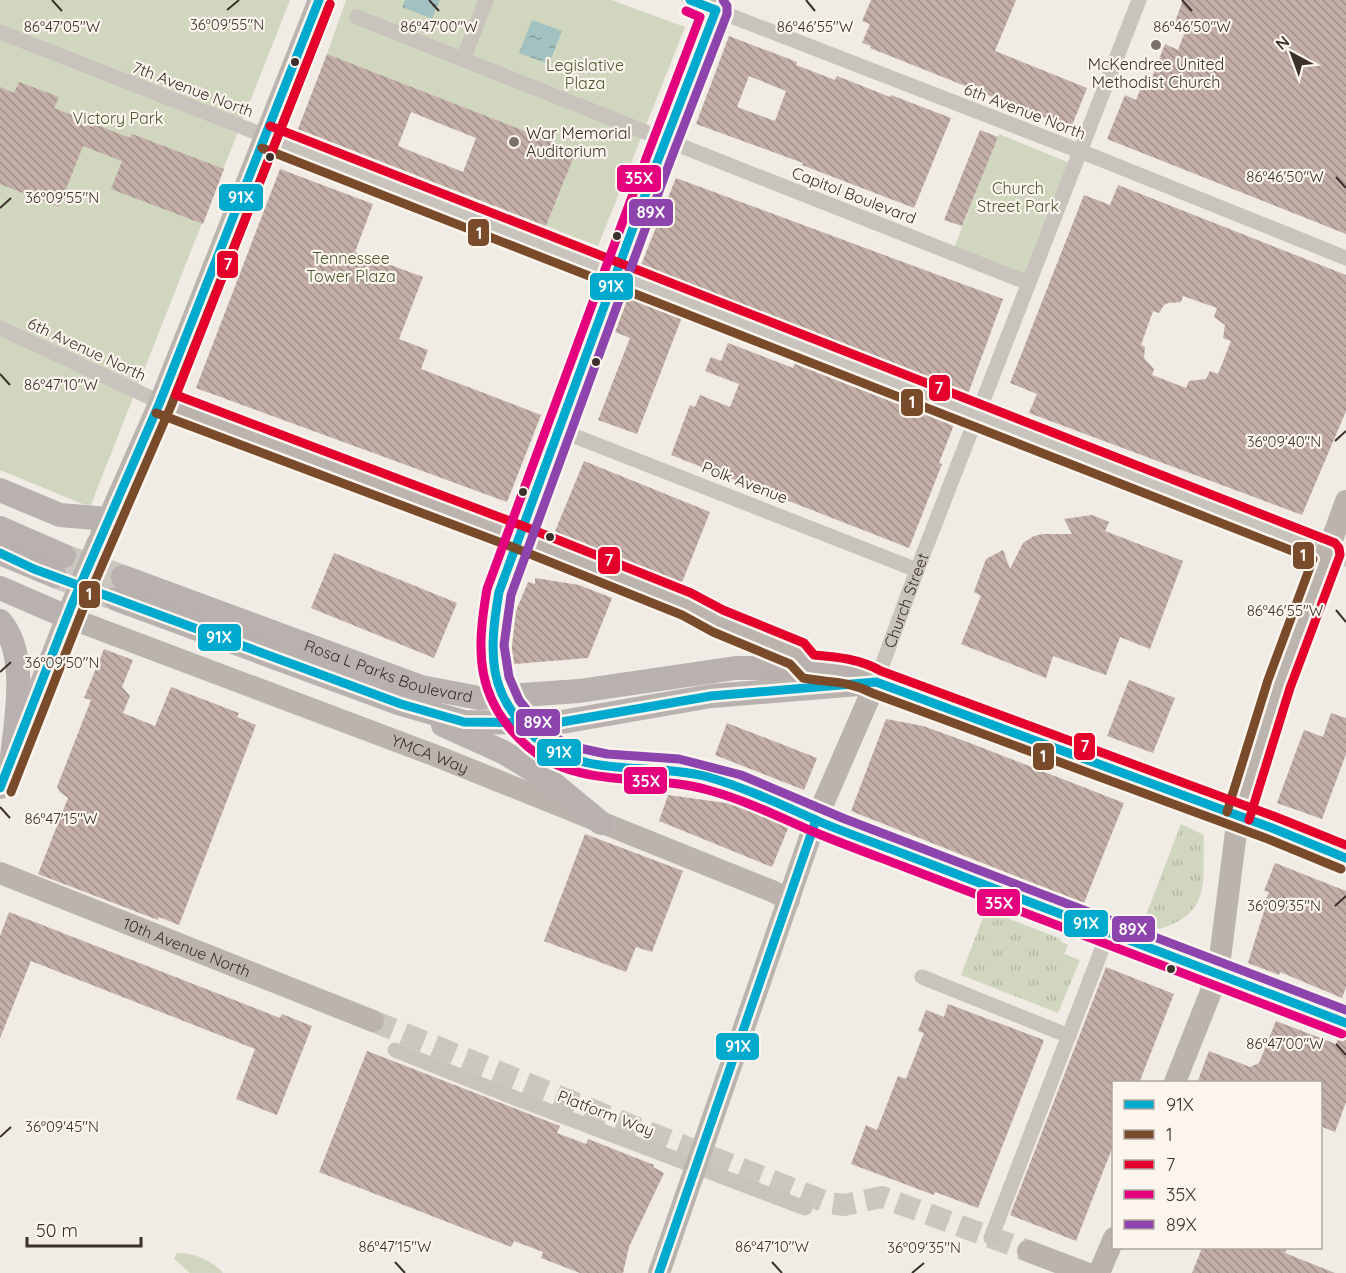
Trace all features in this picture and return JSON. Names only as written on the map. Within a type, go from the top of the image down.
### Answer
[{"type":"main road","points":[[0,490],[60,515],[108,519]]},
{"type":"main road","points":[[0,528],[59,566],[0,553]]},
{"type":"main road","points":[[0,588],[69,610]]},
{"type":"main road","name":"Rosa L Parks Boulevard","points":[[876,682],[711,696],[556,723],[464,722],[400,704],[119,588],[422,687],[479,698],[579,691],[736,668],[807,667],[852,671],[1346,858]]},
{"type":"main road","points":[[0,621],[16,652],[18,693],[12,757]]},
{"type":"main road","points":[[400,704],[503,753],[540,774],[601,823]]},
{"type":"street","points":[[0,788],[69,610],[160,402],[320,0]]},
{"type":"street","points":[[464,60],[486,0]]},
{"type":"street","name":"6th Avenue North","points":[[690,0],[718,5],[1346,258]]},
{"type":"street","name":"Church Street","points":[[659,1273],[816,820],[876,682],[917,570],[1139,0]]},
{"type":"street","points":[[718,5],[649,133],[617,274],[499,592],[492,652],[497,680],[511,710],[521,725],[549,748],[584,762],[614,767],[686,772],[738,787],[816,820],[1346,1023]]},
{"type":"street","name":"Capitol Boulevard","points":[[357,17],[1028,283]]},
{"type":"street","name":"7th Avenue North","points":[[0,32],[1337,555]]},
{"type":"street","name":"6th Avenue North","points":[[0,328],[160,402]]},
{"type":"street","points":[[160,402],[519,537],[687,604],[718,621],[798,654],[807,667]]},
{"type":"street","name":"Polk Avenue","points":[[559,430],[917,570]]},
{"type":"street","points":[[1176,1081],[1218,974],[1238,816],[1279,684],[1337,555],[1346,501]]},
{"type":"street","name":"YMCA Way","points":[[69,610],[789,900]]},
{"type":"street","name":"10th Avenue North","points":[[0,873],[373,1021]]},
{"type":"street","points":[[991,1238],[1102,949]]},
{"type":"street","points":[[922,977],[1069,1036]]},
{"type":"street","name":"Platform Way","points":[[395,1050],[805,1208]]},
{"type":"street","points":[[1100,1273],[1112,1241]]},
{"type":"street","points":[[1028,1251],[1086,1273]]},
{"type":"green space","name":"Victory Park","points":[[0,0],[290,0],[90,507],[0,470]]},
{"type":"green space","name":"Legislative Plaza","points":[[346,0],[611,0],[685,27],[598,246],[546,226],[576,151],[327,54]]},
{"type":"green space","name":"Church Street Park","points":[[999,134],[1075,165],[1028,283],[952,253]]},
{"type":"green space","points":[[1181,824],[1204,835],[1201,893],[1189,914],[1159,929],[1144,920]]},
{"type":"green space","points":[[986,910],[1061,939],[1060,941],[1068,945],[1064,954],[1080,960],[1058,1013],[961,975]]},
{"type":"green space","points":[[177,1253],[202,1258],[223,1273],[190,1273],[174,1259]]},
{"type":"water","points":[[405,0],[440,0],[432,19],[402,7]]},
{"type":"water","points":[[532,20],[562,31],[549,64],[519,53]]},
{"type":"building","points":[[871,0],[1016,0],[995,51],[1087,88],[1071,128],[862,43],[870,24],[862,21]]},
{"type":"building","points":[[1183,0],[1346,0],[1346,234],[1107,139],[1125,95],[1136,100],[1142,85],[1148,88],[1165,44],[1178,50],[1187,26],[1175,22]]},
{"type":"building","points":[[729,36],[797,62],[796,65],[835,80],[837,76],[951,118],[914,208],[802,165],[803,163],[696,124]],"holes":[[[749,76],[786,91],[775,121],[737,107]]]},
{"type":"building","name":"War Memorial Auditorium","points":[[327,54],[576,151],[546,226],[298,129]],"holes":[[[411,112],[476,138],[463,172],[398,146]]]},
{"type":"building","points":[[19,82],[59,97],[54,108],[130,138],[132,134],[224,169],[203,224],[111,189],[122,161],[83,146],[59,207],[0,184],[0,87],[14,93]]},
{"type":"building","points":[[980,130],[998,137],[962,226],[944,220]]},
{"type":"building","name":"Tennessee Tower Plaza","points":[[280,169],[373,204],[355,252],[423,277],[399,339],[428,350],[421,369],[541,415],[507,502],[196,388]]},
{"type":"building","points":[[676,178],[1003,299],[968,394],[641,265]]},
{"type":"building","points":[[1118,185],[1346,275],[1346,411],[1302,515],[1029,413],[1037,394],[1010,383],[1084,195],[1110,205]],"holes":[[[1183,296],[1217,308],[1214,317],[1225,325],[1223,338],[1231,341],[1218,374],[1210,371],[1206,379],[1189,381],[1186,388],[1152,375],[1154,369],[1144,358],[1145,347],[1141,345],[1153,311],[1159,313],[1164,305],[1181,302]]]},
{"type":"building","points":[[628,298],[682,317],[637,434],[598,420],[630,338],[615,332]]},
{"type":"building","points":[[728,343],[793,368],[796,360],[955,422],[939,463],[942,464],[909,548],[671,455],[690,405],[695,407],[700,395],[730,407],[739,384],[705,371],[711,357],[721,361]]},
{"type":"building","points":[[584,461],[710,512],[681,585],[554,534]]},
{"type":"building","points":[[1092,515],[1109,522],[1105,531],[1183,561],[1150,649],[1120,637],[1106,675],[1053,656],[1046,678],[961,644],[981,596],[974,592],[986,559],[1003,550],[1010,569],[1023,543],[1034,536],[1043,534],[1072,534],[1064,519]]},
{"type":"building","points":[[334,553],[457,603],[434,658],[311,608]]},
{"type":"building","points":[[535,578],[579,585],[612,598],[588,658],[514,664],[513,654],[511,654],[516,611],[528,582],[535,584]]},
{"type":"building","points":[[104,649],[133,660],[122,687],[130,696],[123,713],[155,726],[171,687],[239,713],[237,717],[256,725],[179,925],[159,917],[158,920],[38,874],[68,798],[57,787],[91,700],[84,698]]},
{"type":"building","points":[[1129,680],[1175,698],[1153,753],[1107,736]]},
{"type":"building","points":[[1331,713],[1346,718],[1346,754],[1322,819],[1277,803],[1304,730],[1323,737]]},
{"type":"building","points":[[886,719],[923,726],[1124,803],[1084,903],[851,811]]},
{"type":"building","points":[[727,723],[817,758],[804,790],[715,755]]},
{"type":"building","points":[[668,795],[733,804],[789,826],[772,867],[659,821]]},
{"type":"building","points":[[585,834],[683,871],[652,952],[636,947],[626,972],[544,941]]},
{"type":"building","points":[[1275,863],[1346,891],[1346,987],[1342,998],[1280,972],[1279,975],[1248,963],[1269,892],[1264,891]]},
{"type":"building","points":[[9,912],[280,1018],[282,1014],[312,1026],[277,1115],[236,1099],[255,1049],[31,961],[0,1038],[0,936]]},
{"type":"building","points":[[1106,967],[1174,994],[1140,1081],[1112,1081],[1112,1149],[1076,1241],[1010,1215]]},
{"type":"building","points":[[948,1004],[1044,1040],[978,1208],[935,1192],[934,1195],[851,1164],[866,1125],[877,1130],[898,1076],[906,1079],[924,1033],[918,1031],[926,1010],[944,1017]]},
{"type":"building","points":[[1276,1021],[1336,1044],[1340,1035],[1346,1036],[1346,1102],[1335,1132],[1322,1127],[1322,1081],[1198,1081],[1209,1051],[1250,1067],[1259,1063]]},
{"type":"building","points":[[367,1051],[560,1126],[557,1133],[586,1144],[588,1139],[654,1165],[653,1167],[664,1173],[629,1247],[623,1273],[580,1273],[541,1258],[543,1252],[514,1241],[511,1247],[319,1172]]},
{"type":"building","points":[[1202,1249],[1287,1249],[1285,1253],[1335,1273],[1192,1273]]},
{"type":"tunnel","points":[[64,556],[123,577]]},
{"type":"tunnel","points":[[55,576],[116,599]]},
{"type":"tunnel","points":[[373,1021],[829,1203],[844,1205],[882,1197],[1028,1251]]},
{"type":"transit line","name":"91X","points":[[0,788],[72,604],[160,402],[319,0]]},
{"type":"transit line","name":"91X","points":[[690,0],[716,10],[658,160],[499,592],[493,653],[495,671],[508,705],[520,722],[536,738],[555,751],[575,759],[618,767],[686,773],[722,781],[839,830],[1346,1023]]},
{"type":"transit line","name":"89X","points":[[723,0],[727,6],[727,14],[669,164],[511,595],[504,645],[509,677],[519,700],[535,720],[566,744],[607,754],[679,759],[741,775],[845,819],[1346,1010]]},
{"type":"transit line","name":"1","points":[[11,792],[83,609],[171,406],[330,4]]},
{"type":"transit line","name":"7","points":[[330,4],[176,395],[523,526],[691,593],[723,610],[804,643],[814,655],[857,661],[1346,845]]},
{"type":"transit line","name":"35X","points":[[686,11],[700,17],[487,589],[483,612],[481,654],[489,693],[498,711],[528,747],[548,760],[569,769],[591,775],[685,785],[735,799],[847,845],[1342,1034]]},
{"type":"transit line","name":"7","points":[[270,126],[1335,543],[1340,555],[1290,688],[1249,820]]},
{"type":"transit line","name":"1","points":[[262,148],[1313,559],[1268,680],[1227,812]]},
{"type":"transit line","name":"1","points":[[156,413],[515,548],[682,615],[713,632],[790,664],[803,678],[846,684],[863,689],[1268,839],[1341,869]]},
{"type":"transit line","name":"91X","points":[[0,553],[34,569],[401,704],[464,722],[556,723],[711,696],[876,682],[1272,828],[1346,858]]},
{"type":"transit line","name":"91X","points":[[659,1273],[816,820]]},
{"type":"place","name":"McKendree United Methodist Church","points":[[1156,45]]},
{"type":"place","name":"War Memorial Auditorium","points":[[514,142]]}]
